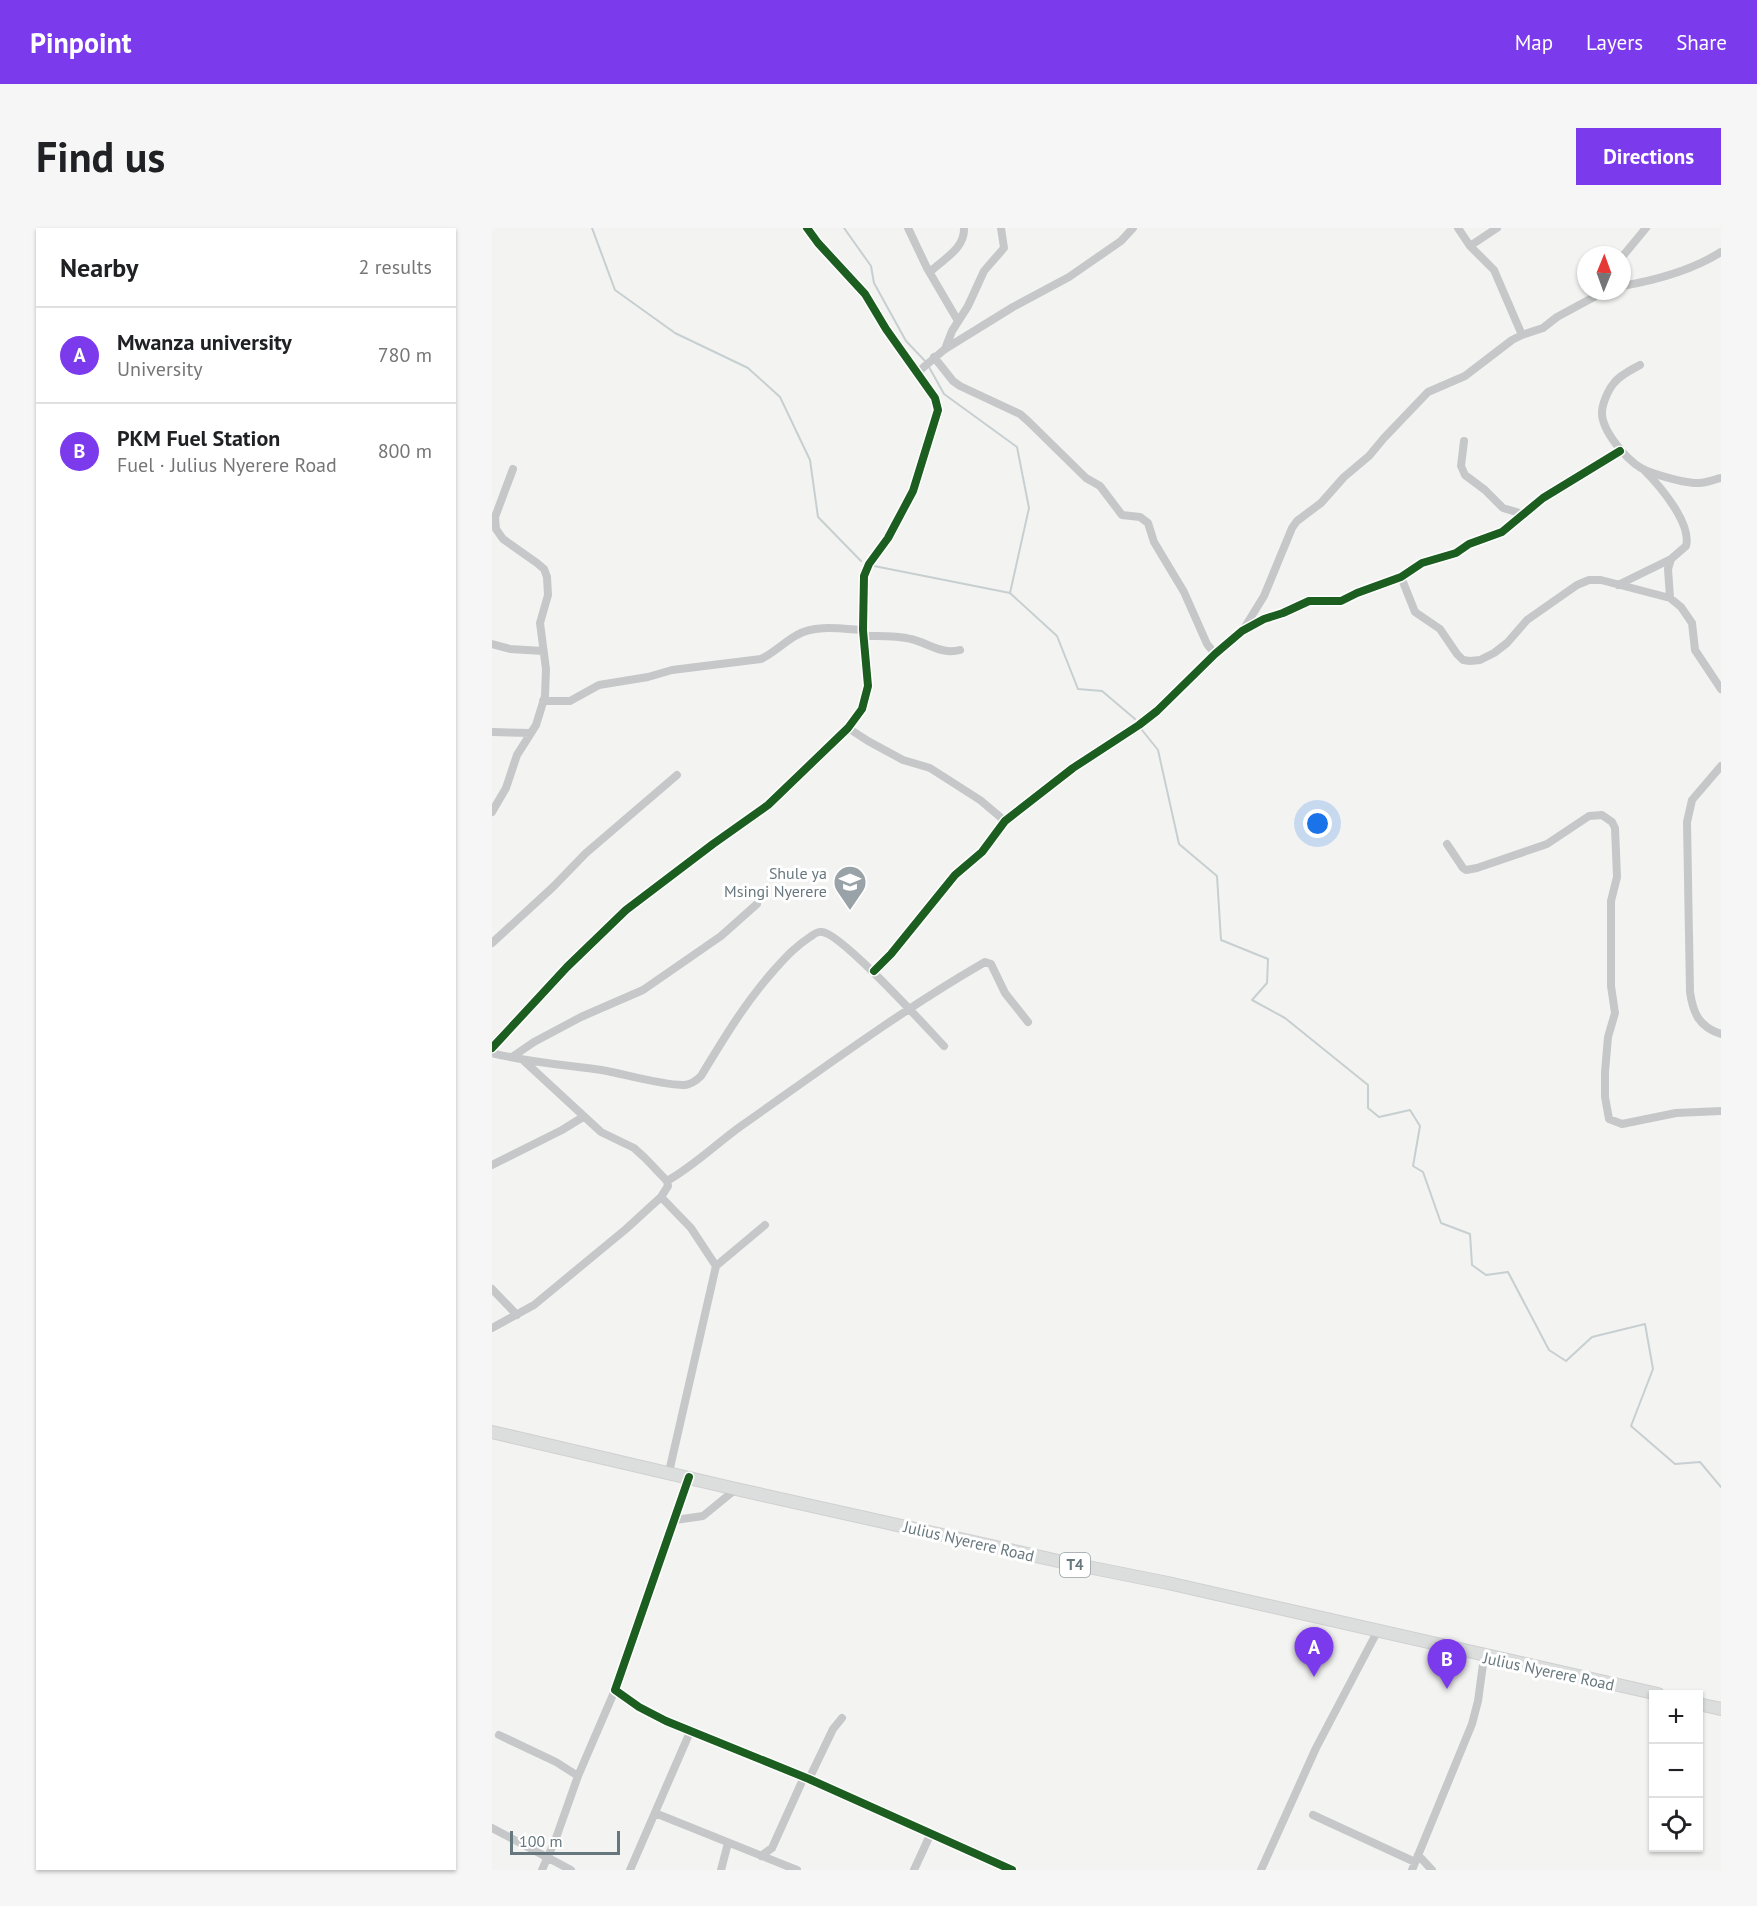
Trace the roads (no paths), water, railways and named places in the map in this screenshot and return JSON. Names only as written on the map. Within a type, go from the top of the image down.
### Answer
[{"type":"highway","name":"Julius Nyerere Road","points":[[492,1432],[736,1489],[1052,1560],[1168,1583],[1649,1693]]},
{"type":"highway","points":[[1703,1705],[1721,1709]]},
{"type":"street","points":[[807,228],[865,294],[886,329],[935,398],[938,410],[913,491],[888,538],[869,564],[864,576],[863,633],[868,686],[862,709],[848,728],[768,805],[626,910],[567,967],[493,1047],[523,1060],[594,1069],[676,1084],[694,1083],[701,1076],[733,1022],[754,993],[797,945],[818,932],[824,932],[832,937],[874,971],[944,1046]]},
{"type":"street","points":[[908,228],[958,321]]},
{"type":"street","points":[[930,272],[957,249],[964,236],[964,228]]},
{"type":"street","points":[[945,349],[984,271],[1004,248],[1001,228]]},
{"type":"street","points":[[918,372],[945,349],[1013,307],[1069,278],[1121,242],[1133,228]]},
{"type":"street","points":[[1458,228],[1470,246],[1494,270],[1522,335]]},
{"type":"street","points":[[1470,246],[1497,228]]},
{"type":"street","points":[[1631,246],[1646,228]]},
{"type":"street","points":[[1631,284],[1659,279],[1703,264],[1721,252]]},
{"type":"street","points":[[1242,632],[1264,596],[1284,543],[1297,521],[1321,504],[1344,477],[1369,456],[1422,397],[1428,392],[1465,376],[1501,348],[1522,335],[1543,328],[1557,317],[1586,301]]},
{"type":"street","points":[[934,357],[953,381],[960,386],[1020,414],[1086,478],[1100,486],[1122,515],[1145,520],[1150,527],[1154,542],[1184,592],[1207,644],[1215,654]]},
{"type":"street","points":[[1618,585],[1671,559],[1686,546],[1686,534],[1665,494],[1642,469],[1620,451],[1604,420],[1602,412],[1608,391],[1614,382],[1640,365]]},
{"type":"street","points":[[1464,441],[1461,466],[1466,475],[1503,508],[1523,514]]},
{"type":"street","points":[[874,971],[891,954],[953,878],[982,852],[1005,821],[1073,768],[1157,711],[1215,654],[1242,632],[1264,619],[1292,610],[1309,601],[1341,601],[1401,577],[1422,563],[1456,553],[1468,544],[1502,532],[1543,498],[1620,451]]},
{"type":"street","points":[[492,812],[506,788],[517,755],[540,715],[546,669],[540,623],[548,595],[547,577],[544,569],[537,562],[503,539],[496,529],[495,517],[513,469]]},
{"type":"street","points":[[1642,469],[1694,483],[1721,478]]},
{"type":"street","points":[[1670,598],[1668,569],[1671,559]]},
{"type":"street","points":[[1401,577],[1415,612],[1440,629],[1457,654],[1463,660],[1470,661],[1480,660],[1494,653],[1507,643],[1527,620],[1577,585],[1595,579],[1670,598],[1681,607],[1692,623],[1695,650],[1721,689]]},
{"type":"street","points":[[543,701],[570,701],[599,685],[648,677],[672,670],[761,659],[772,654],[797,635],[823,629],[893,636],[912,639],[950,652],[960,650]]},
{"type":"street","points":[[492,644],[510,649],[543,651]]},
{"type":"street","points":[[848,728],[903,760],[930,768],[980,800],[1005,821]]},
{"type":"street","points":[[492,732],[531,733]]},
{"type":"street","points":[[1721,766],[1692,800],[1687,822],[1692,1011],[1713,1032],[1721,1034]]},
{"type":"street","points":[[492,943],[553,887],[586,852],[677,775]]},
{"type":"street","points":[[1448,844],[1466,870],[1547,844],[1589,816],[1602,815],[1612,822],[1615,828],[1617,877],[1611,901],[1611,986],[1615,1014],[1608,1037],[1605,1072],[1605,1097],[1609,1119],[1622,1124],[1676,1113],[1721,1111]]},
{"type":"street","points":[[512,1057],[534,1042],[581,1017],[643,990],[721,936],[757,904]]},
{"type":"street","points":[[667,1181],[814,1073],[952,982],[988,962],[992,965],[1005,993],[1028,1022]]},
{"type":"street","points":[[492,1328],[534,1305],[626,1229],[662,1197],[668,1186],[667,1181],[634,1148],[610,1138],[583,1117],[523,1060]]},
{"type":"street","points":[[492,1165],[583,1117]]},
{"type":"street","points":[[662,1197],[691,1228],[716,1266]]},
{"type":"street","points":[[669,1472],[716,1266],[765,1225]]},
{"type":"street","points":[[492,1289],[517,1315]]},
{"type":"street","points":[[542,1870],[578,1776],[615,1690],[689,1477]]},
{"type":"street","points":[[675,1520],[704,1516],[736,1489]]},
{"type":"street","points":[[1261,1870],[1316,1748],[1377,1632]]},
{"type":"street","points":[[1415,1862],[1472,1724],[1478,1701],[1484,1657]]},
{"type":"street","points":[[615,1690],[639,1707],[690,1732],[806,1778],[1012,1870]]},
{"type":"street","points":[[761,1856],[772,1848],[806,1778],[833,1729],[842,1718]]},
{"type":"street","points":[[630,1870],[690,1732]]},
{"type":"street","points":[[499,1735],[556,1762],[578,1776]]},
{"type":"street","points":[[655,1813],[796,1870]]},
{"type":"street","points":[[1313,1815],[1432,1870]]},
{"type":"street","points":[[492,1828],[570,1870]]},
{"type":"street","points":[[914,1870],[931,1833]]},
{"type":"street","points":[[721,1870],[728,1842]]},
{"type":"waterway","points":[[592,228],[615,290],[675,333],[748,368],[780,397],[810,460],[818,517],[861,561]]},
{"type":"waterway","points":[[844,228],[871,266],[874,283],[906,341],[926,362]]},
{"type":"waterway","points":[[929,367],[944,394],[1017,447],[1029,508],[1010,593],[1057,636],[1078,689],[1102,691],[1135,719]]},
{"type":"waterway","points":[[874,566],[1010,593]]},
{"type":"waterway","points":[[1142,730],[1158,750],[1179,844],[1217,876],[1221,940],[1268,959],[1267,983],[1252,1000],[1285,1018],[1368,1085],[1368,1108],[1379,1117],[1410,1110],[1420,1126],[1413,1166],[1423,1172],[1441,1223],[1470,1234],[1472,1265],[1486,1275],[1508,1272],[1549,1350],[1566,1361],[1592,1337],[1645,1324],[1653,1369],[1631,1426],[1675,1464],[1700,1462],[1721,1487]]},
{"type":"place","name":"Shule ya Msingi Nyerere","points":[[850,911]]},
{"type":"place","name":"Mwanza university","points":[[1314,1677]]},
{"type":"place","name":"PKM Fuel Station","points":[[1447,1689]]}]
